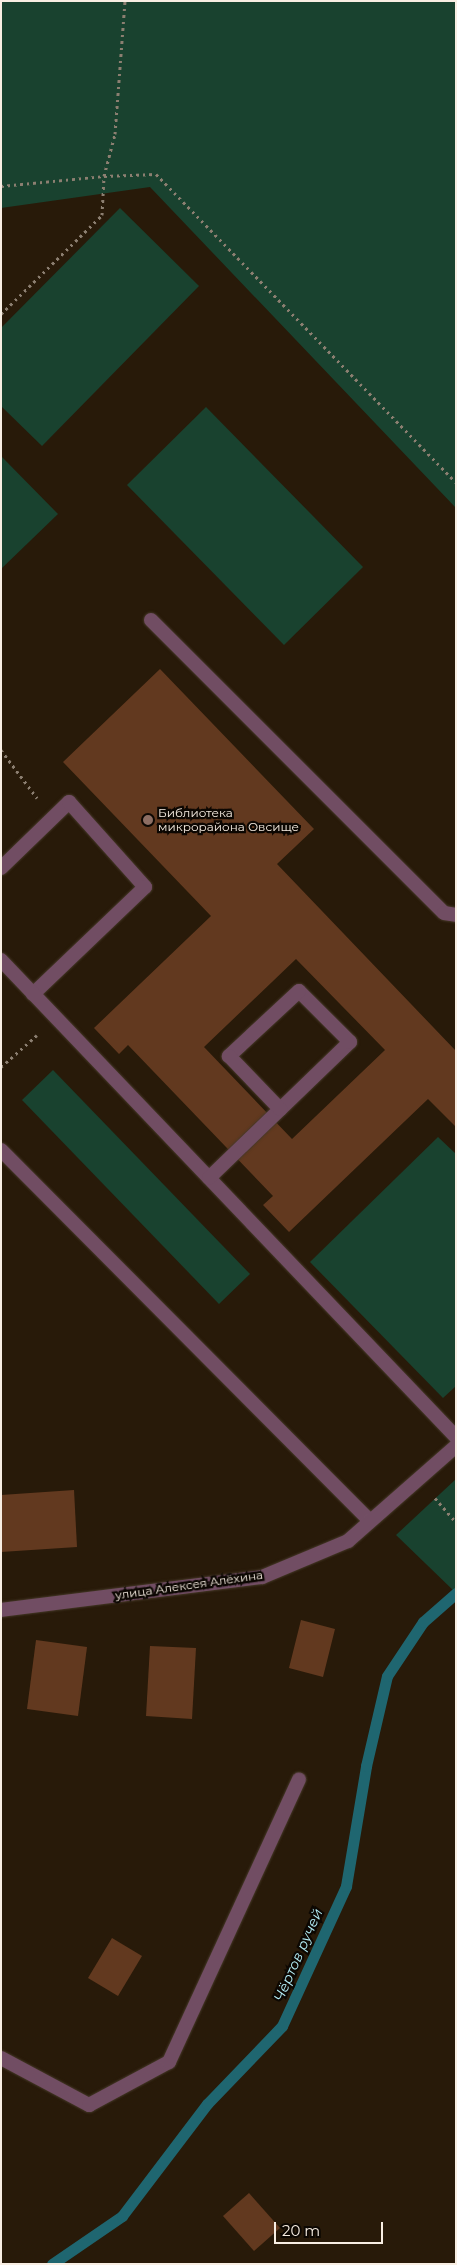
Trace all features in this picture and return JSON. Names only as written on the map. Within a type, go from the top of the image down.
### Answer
[{"type":"street","points":[[150,620],[444,913],[456,915]]},
{"type":"street","points":[[1,868],[69,802],[145,887],[33,994]]},
{"type":"street","points":[[1,960],[456,1436]]},
{"type":"street","points":[[208,1178],[350,1042],[299,991],[229,1056],[280,1109]]},
{"type":"street","points":[[1,1150],[370,1521]]},
{"type":"street","name":"улица Алексея Алёхина","points":[[1,1610],[262,1577],[348,1541],[456,1446]]},
{"type":"street","points":[[1,2058],[89,2105],[169,2062],[299,1780]]},
{"type":"path","points":[[1,314],[102,215],[104,176],[115,134],[125,1]]},
{"type":"path","points":[[1,186],[104,176],[156,174],[456,482]]},
{"type":"path","points":[[1,750],[52,819]]},
{"type":"path","points":[[1,1067],[56,1018]]},
{"type":"green space","points":[[1,1],[456,1],[456,508],[150,187],[1,208]]},
{"type":"green space","points":[[120,208],[199,286],[42,446],[1,406],[1,328]]},
{"type":"green space","points":[[206,407],[363,567],[284,645],[127,485]]},
{"type":"green space","points":[[1,456],[58,514],[1,569]]},
{"type":"green space","points":[[53,1070],[250,1274],[219,1304],[22,1100]]},
{"type":"green space","points":[[438,1137],[456,1154],[456,1386],[443,1398],[310,1262]]},
{"type":"green space","points":[[456,1479],[456,1593],[396,1535]]},
{"type":"building","points":[[160,669],[314,829],[277,864],[456,1051],[456,1127],[428,1099],[289,1232],[263,1205],[273,1196],[128,1045],[119,1054],[94,1028],[211,916],[63,762]],"holes":[[[296,959],[385,1050],[292,1139],[204,1047]]]},
{"type":"building","points":[[74,1490],[77,1547],[1,1552],[1,1495]]},
{"type":"building","points":[[301,1620],[335,1629],[323,1677],[289,1668]]},
{"type":"building","points":[[36,1640],[87,1647],[78,1716],[27,1709]]},
{"type":"building","points":[[150,1646],[196,1648],[192,1719],[146,1716]]},
{"type":"building","points":[[112,1938],[142,1956],[118,1996],[88,1978]]},
{"type":"building","points":[[249,2193],[280,2228],[254,2251],[223,2216]]},
{"type":"waterway","name":"Чёртов ручей","points":[[52,2264],[122,2216],[207,2104],[282,2026],[346,1886],[366,1766],[387,1676],[423,1622],[456,1593]]},
{"type":"place","name":"Библиотека микрорайона Овсище","points":[[148,820]]}]
